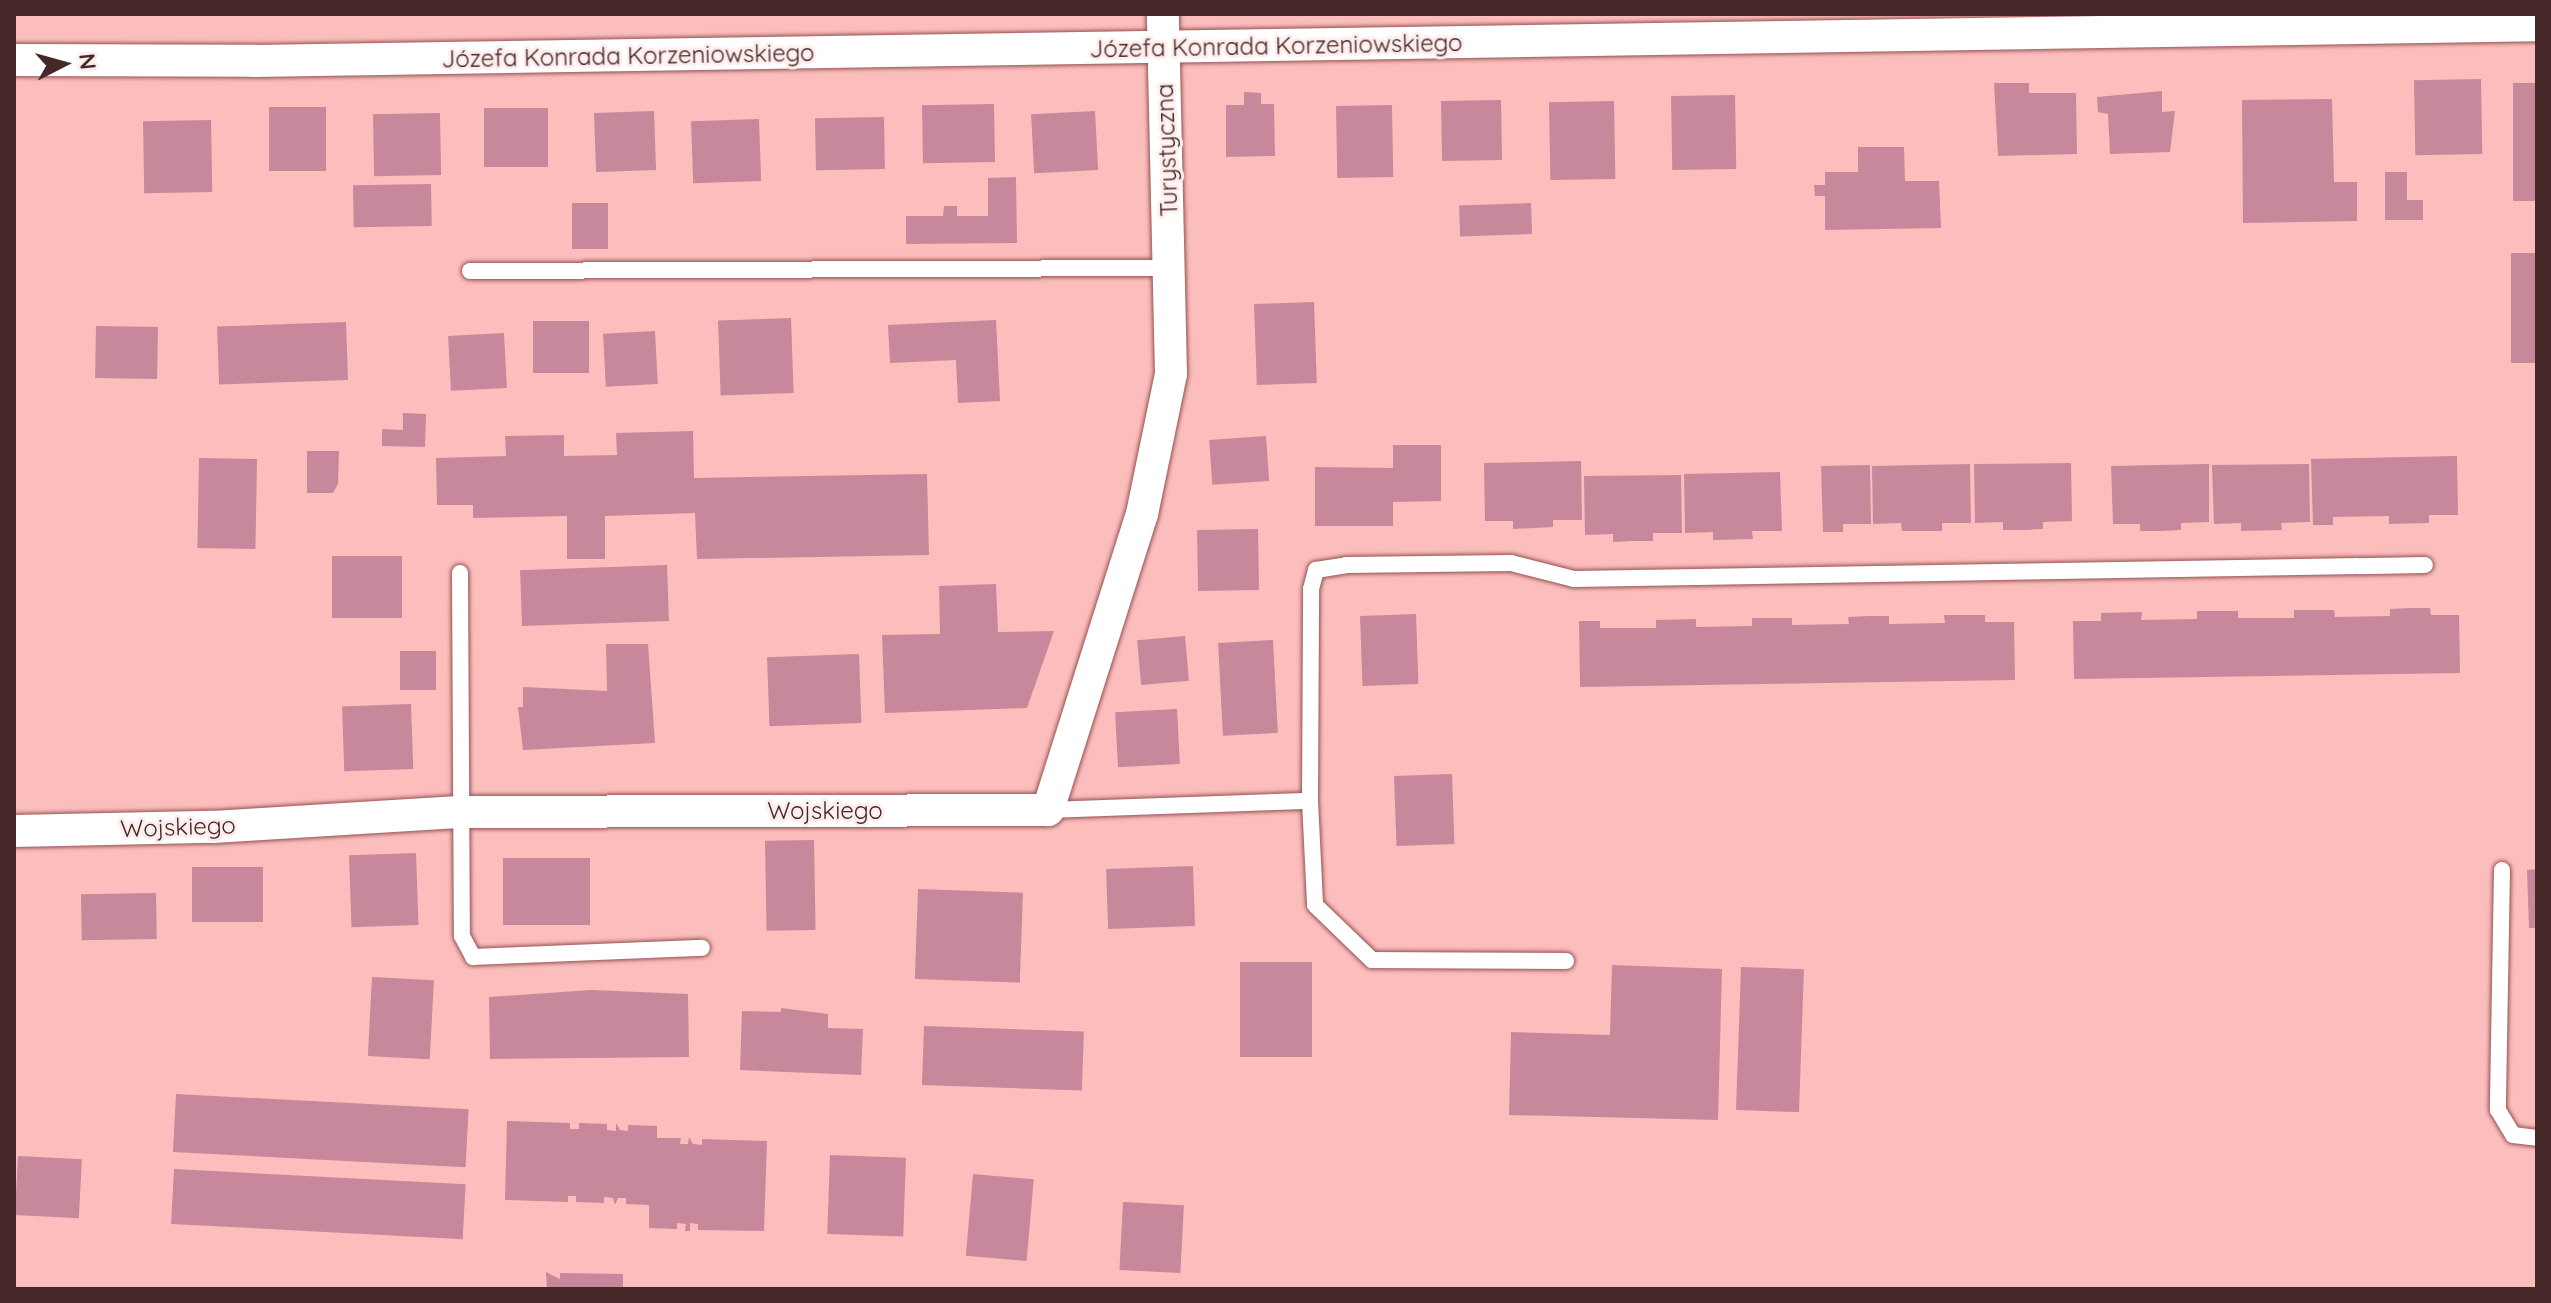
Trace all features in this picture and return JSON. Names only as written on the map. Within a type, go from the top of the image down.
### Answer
[{"type":"street","name":"Turystyczna","points":[[1163,14],[1170,254]]},
{"type":"street","name":"Józefa Konrada Korzeniowskiego","points":[[14,60],[1163,48],[2537,25]]},
{"type":"street","points":[[1048,810],[1159,447],[1171,374],[1170,254]]},
{"type":"street","name":"Wojskiego","points":[[14,831],[213,827],[459,812],[1048,810]]},
{"type":"lane","points":[[470,271],[1170,254]]},
{"type":"lane","points":[[1566,961],[1372,960],[1315,905],[1310,801],[1311,589],[1316,570],[1346,565],[1511,563],[1574,579],[2425,565]]},
{"type":"lane","points":[[460,573],[462,936],[473,957],[702,948]]},
{"type":"lane","points":[[1048,810],[1310,801]]},
{"type":"lane","points":[[2502,870],[2498,1110],[2513,1135],[2537,1138]]},
{"type":"building","points":[[2481,79],[2482,154],[2415,155],[2414,80]]},
{"type":"building","points":[[1994,83],[2029,83],[2029,93],[2076,93],[2077,154],[1998,156]]},
{"type":"building","points":[[2513,83],[2537,83],[2537,201],[2513,201]]},
{"type":"building","points":[[2162,91],[2162,112],[2175,111],[2170,152],[2110,154],[2108,114],[2098,112],[2097,97]]},
{"type":"building","points":[[1244,92],[1261,93],[1261,104],[1274,104],[1275,156],[1226,157],[1226,105],[1244,105]]},
{"type":"building","points":[[1735,95],[1736,169],[1672,170],[1671,96]]},
{"type":"building","points":[[2332,99],[2334,182],[2357,182],[2357,221],[2243,223],[2242,100]]},
{"type":"building","points":[[1501,100],[1502,160],[1442,161],[1441,101]]},
{"type":"building","points":[[1614,101],[1615,179],[1550,180],[1549,102]]},
{"type":"building","points":[[994,104],[995,162],[923,163],[922,105]]},
{"type":"building","points":[[1392,105],[1393,177],[1337,178],[1336,106]]},
{"type":"building","points":[[269,107],[326,107],[326,171],[269,171]]},
{"type":"building","points":[[484,108],[548,108],[548,167],[484,167]]},
{"type":"building","points":[[654,111],[656,170],[596,172],[594,113]]},
{"type":"building","points":[[1095,111],[1098,170],[1034,173],[1031,114]]},
{"type":"building","points":[[440,113],[441,175],[374,176],[373,114]]},
{"type":"building","points":[[884,117],[885,169],[816,170],[815,118]]},
{"type":"building","points":[[759,119],[761,181],[693,183],[691,121]]},
{"type":"building","points":[[211,120],[212,192],[144,193],[143,121]]},
{"type":"building","points":[[1858,147],[1904,147],[1905,181],[1939,181],[1941,228],[1825,230],[1825,196],[1815,196],[1814,185],[1825,185],[1825,172],[1858,172]]},
{"type":"building","points":[[2385,172],[2407,172],[2407,200],[2423,200],[2423,220],[2385,220]]},
{"type":"building","points":[[1016,177],[1017,243],[906,244],[906,216],[943,216],[944,206],[957,206],[957,216],[988,216],[988,178]]},
{"type":"building","points":[[431,184],[432,226],[354,227],[353,185]]},
{"type":"building","points":[[572,203],[608,203],[608,249],[572,249]]},
{"type":"building","points":[[1531,203],[1532,234],[1460,236],[1459,206]]},
{"type":"building","points":[[2511,253],[2537,253],[2537,363],[2511,363]]},
{"type":"building","points":[[1314,302],[1317,383],[1257,385],[1254,304]]},
{"type":"building","points":[[791,318],[794,393],[721,396],[718,321]]},
{"type":"building","points":[[996,320],[1000,401],[958,403],[956,360],[890,363],[888,325]]},
{"type":"building","points":[[533,321],[589,321],[589,373],[533,373]]},
{"type":"building","points":[[346,322],[348,380],[219,384],[217,327]]},
{"type":"building","points":[[96,326],[158,327],[157,379],[95,378]]},
{"type":"building","points":[[655,331],[658,384],[606,387],[603,334]]},
{"type":"building","points":[[504,333],[507,388],[451,391],[448,336]]},
{"type":"building","points":[[403,413],[426,414],[425,447],[382,446],[382,429],[403,430]]},
{"type":"building","points":[[693,431],[694,478],[927,474],[929,555],[697,559],[695,513],[605,516],[605,559],[567,559],[567,516],[473,518],[473,505],[437,505],[436,458],[506,456],[505,436],[564,435],[564,456],[617,455],[616,433]]},
{"type":"building","points":[[1266,436],[1269,481],[1212,485],[1209,440]]},
{"type":"building","points":[[1393,445],[1441,445],[1441,501],[1393,502],[1393,526],[1315,526],[1315,467],[1393,468]]},
{"type":"building","points":[[307,451],[339,451],[338,484],[333,493],[307,493]]},
{"type":"building","points":[[2457,456],[2458,515],[2429,515],[2429,523],[2389,524],[2389,516],[2333,517],[2333,525],[2313,525],[2311,459]]},
{"type":"building","points":[[199,458],[257,459],[255,549],[197,548]]},
{"type":"building","points":[[1581,461],[1582,520],[1553,520],[1553,527],[1513,529],[1513,521],[1485,521],[1484,463]]},
{"type":"building","points":[[2071,463],[2072,521],[2043,522],[2043,529],[2023,530],[2003,530],[2003,522],[1975,523],[1974,464]]},
{"type":"building","points":[[1970,464],[1971,523],[1942,523],[1942,531],[1902,531],[1901,523],[1873,524],[1872,466]]},
{"type":"building","points":[[2209,464],[2209,522],[2181,523],[2181,530],[2161,531],[2140,531],[2140,524],[2113,524],[2111,466]]},
{"type":"building","points":[[2309,464],[2310,522],[2281,523],[2282,530],[2241,531],[2241,523],[2214,524],[2212,465]]},
{"type":"building","points":[[1870,465],[1871,524],[1843,524],[1843,532],[1823,532],[1821,466]]},
{"type":"building","points":[[1780,472],[1782,531],[1752,531],[1753,539],[1713,540],[1713,532],[1685,533],[1684,474]]},
{"type":"building","points":[[1681,475],[1682,533],[1653,533],[1653,541],[1613,542],[1613,534],[1585,535],[1584,476]]},
{"type":"building","points":[[1258,529],[1259,590],[1198,591],[1197,530]]},
{"type":"building","points":[[332,556],[402,556],[402,618],[332,618]]},
{"type":"building","points":[[667,565],[669,621],[522,626],[520,570]]},
{"type":"building","points":[[996,584],[998,632],[1054,631],[1027,708],[885,713],[882,635],[940,634],[939,586]]},
{"type":"building","points":[[2430,608],[2431,615],[2459,615],[2460,673],[2074,679],[2073,621],[2101,621],[2101,613],[2142,612],[2141,620],[2197,619],[2197,611],[2238,611],[2238,618],[2294,618],[2294,610],[2334,610],[2335,617],[2390,616],[2390,609]]},
{"type":"building","points":[[1416,614],[1418,684],[1362,686],[1360,616]]},
{"type":"building","points":[[1944,615],[1985,615],[1985,622],[2014,622],[2015,680],[1580,687],[1579,621],[1600,621],[1600,628],[1656,628],[1656,620],[1696,619],[1696,627],[1752,626],[1752,618],[1792,618],[1792,625],[1849,624],[1848,617],[1869,616],[1889,616],[1889,624],[1945,623]]},
{"type":"building","points":[[1185,636],[1189,681],[1141,685],[1137,640]]},
{"type":"building","points":[[1273,640],[1278,733],[1223,736],[1218,643]]},
{"type":"building","points":[[606,644],[648,644],[655,743],[523,750],[518,707],[523,707],[523,687],[607,691]]},
{"type":"building","points":[[400,651],[436,651],[436,690],[400,690]]},
{"type":"building","points":[[859,654],[861,723],[769,726],[767,657]]},
{"type":"building","points":[[411,704],[413,769],[344,771],[342,706]]},
{"type":"building","points":[[1177,709],[1180,764],[1118,767],[1115,712]]},
{"type":"building","points":[[1452,774],[1454,844],[1396,846],[1394,776]]},
{"type":"building","points":[[814,840],[816,930],[767,931],[765,841]]},
{"type":"building","points":[[416,853],[419,925],[352,927],[349,855]]},
{"type":"building","points":[[503,858],[590,858],[590,925],[503,925]]},
{"type":"building","points":[[1193,866],[1195,926],[1108,929],[1106,869]]},
{"type":"building","points":[[192,867],[263,867],[263,922],[192,922]]},
{"type":"building","points":[[2537,869],[2537,928],[2529,928],[2527,870]]},
{"type":"building","points":[[918,889],[1023,893],[1020,983],[915,979]]},
{"type":"building","points":[[156,893],[157,939],[82,940],[81,894]]},
{"type":"building","points":[[1240,962],[1312,962],[1312,1057],[1240,1057]]},
{"type":"building","points":[[1612,965],[1722,969],[1718,1120],[1509,1115],[1511,1032],[1610,1035]]},
{"type":"building","points":[[1741,967],[1804,969],[1799,1112],[1736,1110]]},
{"type":"building","points":[[372,977],[434,980],[430,1059],[368,1056]]},
{"type":"building","points":[[591,990],[688,994],[689,1057],[490,1059],[489,997]]},
{"type":"building","points":[[781,1008],[828,1014],[828,1028],[863,1029],[861,1075],[740,1070],[742,1011],[781,1012]]},
{"type":"building","points":[[924,1026],[1084,1032],[1082,1091],[922,1085]]},
{"type":"building","points":[[176,1094],[469,1109],[466,1167],[173,1152]]},
{"type":"building","points":[[507,1121],[570,1123],[570,1129],[579,1129],[579,1123],[607,1124],[607,1130],[616,1131],[616,1123],[620,1130],[628,1131],[628,1125],[657,1126],[657,1138],[681,1138],[680,1144],[688,1144],[689,1137],[693,1144],[702,1145],[702,1139],[767,1141],[764,1231],[698,1230],[698,1224],[690,1223],[690,1231],[685,1231],[686,1224],[677,1223],[677,1229],[649,1228],[649,1205],[626,1204],[626,1198],[618,1198],[615,1205],[613,1198],[604,1197],[604,1203],[576,1202],[576,1196],[568,1196],[568,1202],[505,1200]]},
{"type":"building","points":[[830,1155],[906,1158],[903,1237],[827,1234]]},
{"type":"building","points":[[18,1156],[82,1159],[79,1218],[15,1215]]},
{"type":"building","points":[[174,1169],[466,1184],[463,1239],[171,1224]]},
{"type":"building","points":[[973,1174],[1034,1179],[1027,1261],[966,1256]]},
{"type":"building","points":[[1123,1202],[1184,1205],[1180,1273],[1119,1270]]},
{"type":"building","points":[[546,1272],[560,1279],[560,1273],[623,1274],[623,1289],[547,1289]]}]
